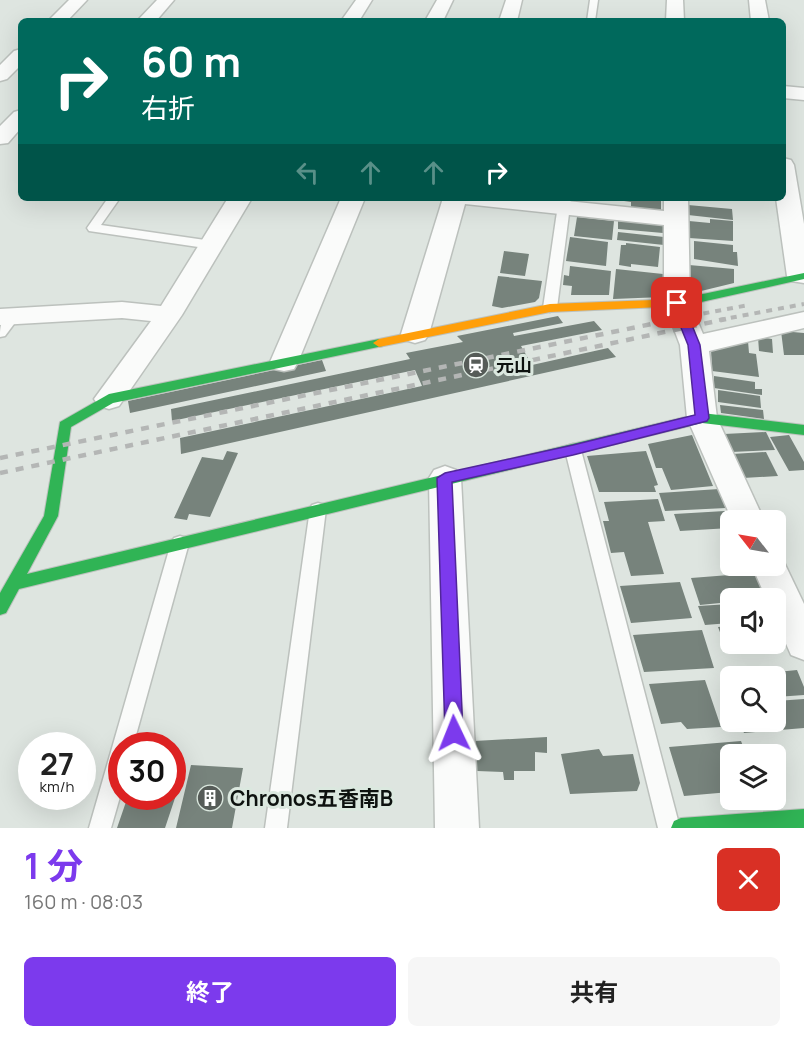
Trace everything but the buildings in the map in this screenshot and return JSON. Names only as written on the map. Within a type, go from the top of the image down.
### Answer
[{"type":"street","points":[[60,18],[79,0]]},
{"type":"street","points":[[149,18],[166,0]]},
{"type":"street","points":[[352,18],[364,0]]},
{"type":"street","points":[[436,18],[445,0]]},
{"type":"street","points":[[509,18],[514,0]]},
{"type":"street","points":[[675,0],[675,18]]},
{"type":"street","points":[[757,0],[760,18]]},
{"type":"street","points":[[0,75],[18,58]]},
{"type":"street","points":[[0,84],[18,82]]},
{"type":"street","points":[[786,92],[804,94]]},
{"type":"street","points":[[0,138],[18,119]]},
{"type":"street","points":[[0,608],[51,516],[65,425],[109,399],[415,334],[550,308],[677,303],[802,276],[786,183]]},
{"type":"street","points":[[109,399],[136,366],[238,201]]},
{"type":"street","points":[[284,362],[352,201]]},
{"type":"street","points":[[415,334],[454,201]]},
{"type":"street","points":[[526,201],[676,209],[677,303],[694,345],[702,418],[743,510]]},
{"type":"street","points":[[4,322],[122,310],[169,315]]},
{"type":"street","points":[[694,345],[804,320]]},
{"type":"street","points":[[15,583],[702,418],[804,430]]},
{"type":"street","points":[[445,478],[458,828]]},
{"type":"street","points":[[773,576],[804,644]]},
{"type":"street","points":[[681,828],[804,819]]},
{"type":"lane","points":[[591,18],[594,0]]},
{"type":"lane","points":[[112,201],[93,228],[212,245]]},
{"type":"lane","points":[[550,308],[564,203]]},
{"type":"lane","points":[[573,450],[669,828]]},
{"type":"lane","points":[[276,828],[318,509]]},
{"type":"lane","points":[[127,732],[180,543]]},
{"type":"lane","points":[[100,828],[108,800]]},
{"type":"railway","points":[[719,320],[804,304]]},
{"type":"railway","points":[[668,320],[749,305]]},
{"type":"railway","points":[[0,458],[676,319]]},
{"type":"railway","points":[[0,473],[726,319]]},
{"type":"traffic: fast","points":[[679,303],[804,276]]},
{"type":"traffic: fast","points":[[0,608],[51,516],[65,425],[109,399],[379,343]]},
{"type":"traffic: fast","points":[[15,583],[702,418],[804,430]]},
{"type":"traffic: fast","points":[[681,828],[804,819]]},
{"type":"traffic: slow","points":[[379,343],[550,308],[679,303]]},
{"type":"place","name":"元山","points":[[476,365]]},
{"type":"place","name":"Chronos五香南B","points":[[210,798]]},
{"type":"route","points":[[454,733],[445,478],[573,450],[702,418],[694,345],[677,303]]}]
